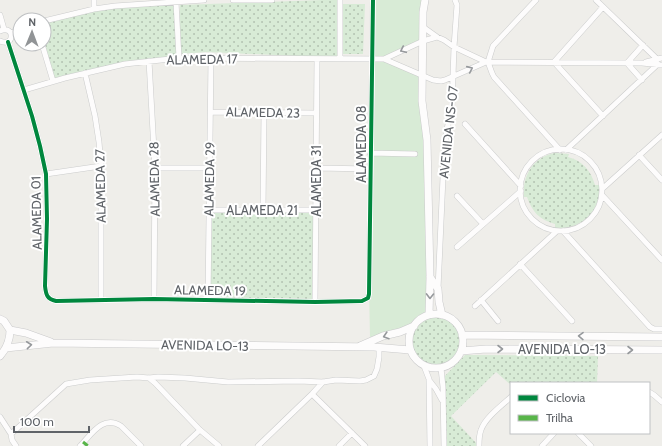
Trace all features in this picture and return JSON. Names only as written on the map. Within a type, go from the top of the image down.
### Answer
[{"type":"street","points":[[94,0],[94,9]]},
{"type":"street","points":[[52,19],[94,9],[150,1],[176,2],[204,0]]},
{"type":"street","points":[[233,0],[272,0]]},
{"type":"street","points":[[340,0],[340,58]]},
{"type":"street","name":"ALAMEDA 08","points":[[369,289],[373,0]]},
{"type":"street","name":"AVENIDA NS-07","points":[[425,0],[423,12],[422,101],[427,140],[430,277],[429,315]]},
{"type":"street","name":"AVENIDA NS-07","points":[[442,315],[438,288],[446,129],[452,106],[457,5],[455,0]]},
{"type":"street","points":[[487,62],[493,46],[536,0]]},
{"type":"street","points":[[596,0],[660,61]]},
{"type":"street","points":[[176,2],[179,58]]},
{"type":"street","points":[[554,62],[604,7]]},
{"type":"street","points":[[0,15],[2,30],[6,30],[11,33],[11,38],[8,42],[4,43],[0,41]]},
{"type":"street","points":[[423,26],[437,38],[444,40],[454,47],[487,62],[494,77],[560,150]]},
{"type":"street","points":[[384,58],[423,41],[437,38]]},
{"type":"street","name":"ALAMEDA 01","points":[[8,42],[24,90],[40,146],[46,174],[46,293]]},
{"type":"street","points":[[627,63],[643,45]]},
{"type":"street","points":[[44,52],[53,81]]},
{"type":"street","name":"ALAMEDA 17","points":[[24,90],[86,73],[149,60],[179,58],[384,58]]},
{"type":"street","name":"ALAMEDA 29","points":[[208,300],[211,58]]},
{"type":"street","points":[[384,58],[433,80],[441,81],[487,62],[642,63],[660,61]]},
{"type":"street","name":"ALAMEDA 31","points":[[315,302],[317,59]]},
{"type":"street","name":"ALAMEDA 28","points":[[149,60],[155,168],[154,298]]},
{"type":"street","points":[[566,150],[642,80],[660,61]]},
{"type":"street","points":[[554,62],[603,116]]},
{"type":"street","points":[[627,63],[642,80]]},
{"type":"street","name":"ALAMEDA 27","points":[[86,73],[96,122],[101,166],[101,300]]},
{"type":"street","name":"ALAMEDA 23","points":[[210,112],[316,113]]},
{"type":"street","points":[[263,210],[264,112]]},
{"type":"street","points":[[465,124],[521,188]]},
{"type":"street","points":[[602,188],[662,135]]},
{"type":"street","points":[[550,152],[552,141]]},
{"type":"street","points":[[574,142],[576,153]]},
{"type":"street","points":[[566,150],[585,157],[591,163],[600,178],[602,195],[597,210],[591,218],[581,226],[571,230],[557,231],[547,228],[536,222],[531,217],[525,209],[521,188],[527,169],[533,161],[543,154],[566,150]]},
{"type":"street","points":[[370,153],[415,154]]},
{"type":"street","points":[[639,155],[662,180]]},
{"type":"street","points":[[46,174],[101,166]]},
{"type":"street","points":[[155,168],[210,168]]},
{"type":"street","points":[[316,168],[371,169]]},
{"type":"street","points":[[512,176],[523,178]]},
{"type":"street","points":[[600,178],[612,180]]},
{"type":"street","points":[[457,248],[511,200],[521,188]]},
{"type":"street","points":[[602,195],[662,260]]},
{"type":"street","points":[[457,196],[483,224]]},
{"type":"street","points":[[511,200],[517,198],[522,199]]},
{"type":"street","points":[[600,203],[605,201],[609,203]]},
{"type":"street","name":"ALAMEDA 21","points":[[209,210],[316,210]]},
{"type":"street","points":[[547,228],[549,234],[548,239]]},
{"type":"street","points":[[571,230],[572,241]]},
{"type":"street","points":[[475,306],[557,231]]},
{"type":"street","points":[[563,231],[652,328],[662,329]]},
{"type":"street","points":[[520,264],[572,321]]},
{"type":"street","name":"AVENIDA NS-07","points":[[430,277],[438,288]]},
{"type":"street","name":"ALAMEDA 19","points":[[46,293],[46,296],[56,301],[154,298],[315,302],[362,301],[368,298],[369,289]]},
{"type":"street","points":[[481,300],[498,321]]},
{"type":"street","points":[[429,315],[442,315],[455,322],[462,335],[463,346],[457,359],[450,365],[441,368],[430,368],[424,366],[415,358],[410,350],[409,336],[418,321],[429,315]]},
{"type":"street","points":[[0,319],[10,330],[9,341],[0,356]]},
{"type":"street","name":"AVENIDA LO-13","points":[[358,347],[383,336],[400,332],[414,326]]},
{"type":"street","name":"AVENIDA LO-13","points":[[10,330],[26,333],[53,343]]},
{"type":"street","name":"AVENIDA LO-13","points":[[462,335],[662,337]]},
{"type":"street","name":"AVENIDA LO-13","points":[[6,348],[53,343],[358,347],[410,350]]},
{"type":"street","points":[[10,434],[66,384],[90,380],[137,377],[185,378],[228,382],[360,381],[374,376],[377,369],[379,348]]},
{"type":"street","name":"AVENIDA LO-13","points":[[461,351],[486,349],[662,350]]},
{"type":"street","points":[[424,366],[429,379],[443,401]]},
{"type":"street","points":[[441,368],[443,378],[444,446]]},
{"type":"street","points":[[149,378],[200,430],[219,446]]},
{"type":"street","points":[[429,379],[430,446]]},
{"type":"street","points":[[258,446],[323,382]]},
{"type":"street","points":[[650,393],[662,402]]},
{"type":"street","points":[[312,394],[365,446]]},
{"type":"street","points":[[479,446],[480,431],[490,417],[510,398]]},
{"type":"street","points":[[0,417],[16,446]]},
{"type":"street","points":[[80,446],[102,424],[110,422],[121,426],[140,446]]},
{"type":"street","points":[[183,446],[200,430]]},
{"type":"street","points":[[339,446],[352,433]]},
{"type":"street","points":[[543,446],[553,434]]},
{"type":"street","points":[[579,434],[591,446]]},
{"type":"green space","points":[[322,0],[340,0],[341,4],[365,4],[363,54],[340,54],[340,58],[207,52],[179,54],[179,58],[149,61],[53,81],[46,52],[52,52],[52,20],[115,6],[176,2],[179,42],[180,5]]},
{"type":"green space","points":[[372,0],[426,0],[423,41],[384,59],[423,75],[429,315],[414,326],[383,336],[370,337],[369,289]]},
{"type":"green space","points":[[555,153],[569,154],[568,157],[578,161],[586,167],[595,185],[599,185],[597,203],[593,211],[581,222],[564,228],[555,228],[555,224],[537,215],[527,197],[524,197],[525,182],[530,169],[535,163],[547,155]]},
{"type":"green space","points":[[209,210],[316,210],[315,302],[208,300]]},
{"type":"green space","points":[[436,314],[446,316],[455,322],[461,331],[463,341],[461,351],[455,360],[446,366],[436,368],[426,366],[417,360],[411,351],[409,341],[411,331],[417,322],[426,316]]},
{"type":"green space","points":[[465,355],[598,356],[597,382],[510,382],[510,384],[496,372],[451,416],[479,446],[443,446],[443,378]]},
{"type":"marked path","points":[[83,442],[88,446]]},
{"type":"cycle path","points":[[8,42],[32,116],[46,174],[47,219],[45,286],[49,298],[56,301],[154,299],[315,302],[362,301],[368,298],[369,294],[373,0]]}]
